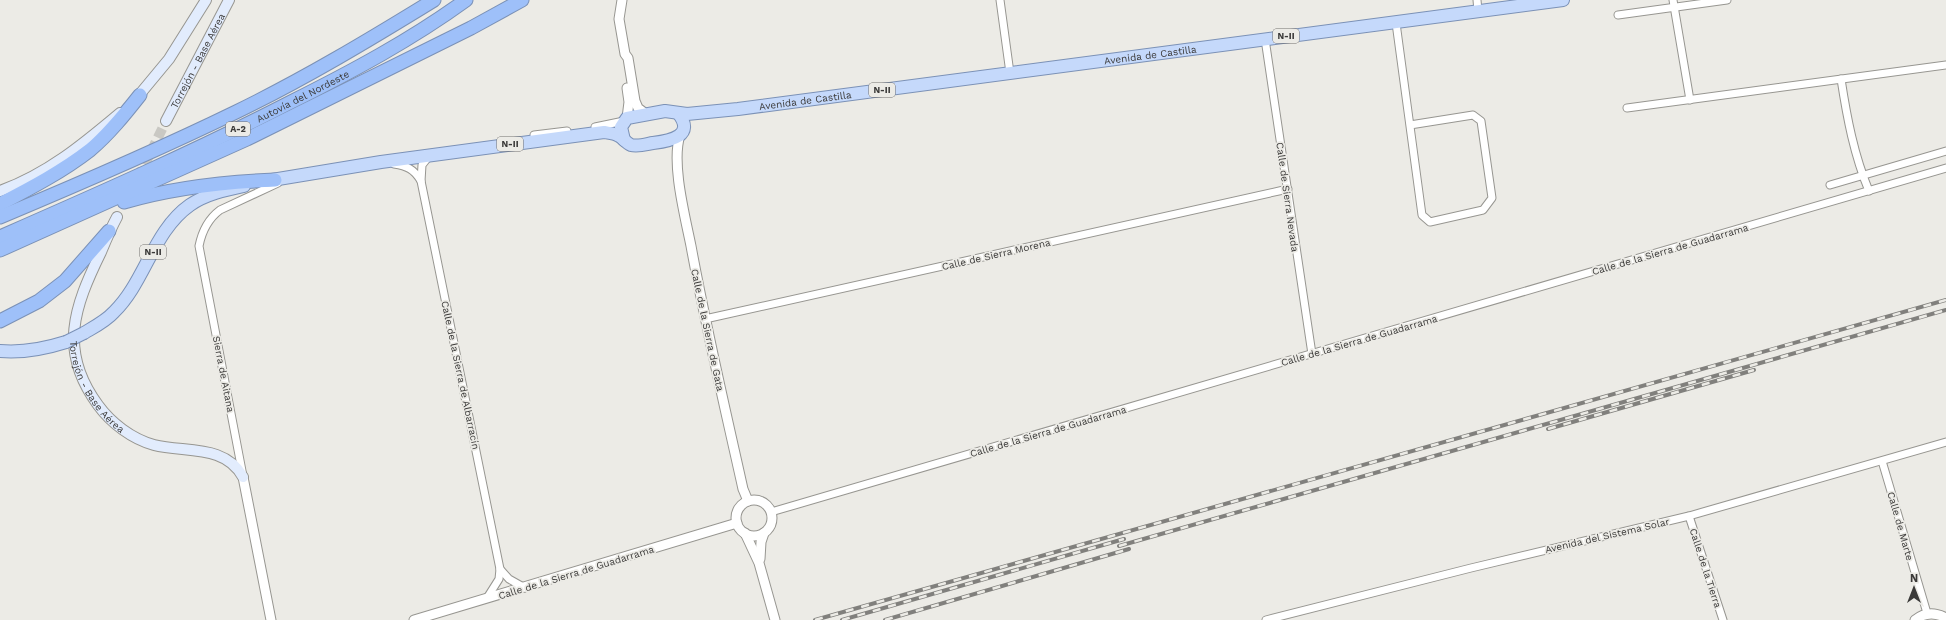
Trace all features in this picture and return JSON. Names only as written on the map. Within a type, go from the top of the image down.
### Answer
[{"type":"highway","name":"Autovía del Nordeste","points":[[0,217],[102,174],[237,112],[357,48],[434,0]]},
{"type":"highway","name":"Autovía del Nordeste","points":[[0,237],[109,190],[243,127],[367,63],[466,0]]},
{"type":"highway","points":[[0,250],[247,139],[471,28],[522,0]]},
{"type":"highway","points":[[0,204],[53,175],[90,149],[117,124],[140,95]]},
{"type":"highway","points":[[28,238],[112,206],[146,196],[239,182],[275,180]]},
{"type":"highway","points":[[0,321],[39,301],[64,281],[109,231]]},
{"type":"main road","name":"Torrejón - Base Aérea","points":[[0,191],[22,183],[50,168],[84,144],[140,95],[169,59],[206,0]]},
{"type":"main road","name":"Torrejón - Base Aérea","points":[[166,122],[229,0]]},
{"type":"main road","name":"Avenida de Castilla","points":[[678,113],[700,114],[1396,23],[1478,6],[1563,0]]},
{"type":"main road","name":"Avenida de Castilla","points":[[682,132],[692,124],[738,109]]},
{"type":"main road","name":"N-II","points":[[625,119],[665,111],[678,113]]},
{"type":"main road","points":[[678,113],[683,123],[682,132]]},
{"type":"main road","points":[[624,140],[621,127],[625,119]]},
{"type":"main road","name":"N-II","points":[[0,351],[48,348],[66,342],[84,333],[109,317],[122,304],[168,227],[177,216],[190,205],[213,194],[289,177],[430,155],[604,132],[616,134],[624,140],[636,145],[675,139],[682,132]]},
{"type":"main road","name":"Torrejón - Base Aérea","points":[[118,217],[109,231],[83,288],[76,315],[74,355],[86,385],[104,413],[137,439],[165,448],[211,452],[235,464],[243,476]]},
{"type":"street","points":[[622,0],[619,19],[625,54],[628,58],[635,101],[638,108],[646,114]]},
{"type":"street","points":[[1000,0],[1010,73]]},
{"type":"street","points":[[1618,14],[1674,4],[1727,0]]},
{"type":"street","points":[[1674,4],[1690,100]]},
{"type":"street","points":[[1396,23],[1422,215],[1430,222],[1483,210],[1492,198],[1481,121],[1473,115],[1410,125]]},
{"type":"street","name":"Calle de Sierra Nevada","points":[[1265,39],[1312,354]]},
{"type":"street","points":[[625,54],[623,59],[629,102],[625,119]]},
{"type":"street","points":[[1627,108],[1946,65]]},
{"type":"street","points":[[1841,79],[1848,125],[1862,176],[1869,191]]},
{"type":"street","name":"N-II","points":[[430,155],[447,148],[603,126],[625,119]]},
{"type":"street","name":"Calle de la Sierra de Gata","points":[[682,132],[676,157],[685,218],[705,319],[742,489],[748,501]]},
{"type":"street","points":[[660,142],[669,147],[676,157]]},
{"type":"street","points":[[1830,185],[1946,151]]},
{"type":"street","name":"Calle de la Sierra de Albarracín","points":[[430,155],[422,165],[421,181],[500,569]]},
{"type":"street","points":[[381,162],[411,168],[421,181]]},
{"type":"street","name":"Calle de la Sierra de Guadarrama","points":[[771,512],[1946,168]]},
{"type":"street","name":"Sierra de Aitana","points":[[271,620],[199,246],[204,229],[214,215],[220,210],[289,177]]},
{"type":"street","name":"Calle de Sierra Morena","points":[[705,319],[1288,189]]},
{"type":"street","name":"Avenida del Sistema Solar","points":[[1266,620],[1478,566],[1689,516],[1946,442]]},
{"type":"street","name":"Calle de Marte","points":[[1882,461],[1927,613]]},
{"type":"street","points":[[759,563],[761,542],[764,533],[769,528],[772,520],[771,512],[768,506],[762,501],[755,500],[748,501],[739,509],[736,516],[737,523],[745,533],[759,563],[774,617]]},
{"type":"street","name":"Calle de la Tierra","points":[[1689,516],[1723,620]]},
{"type":"street","name":"Calle de la Sierra de Guadarrama","points":[[414,620],[525,588],[737,523]]},
{"type":"street","points":[[745,533],[757,535],[764,533]]},
{"type":"street","points":[[500,569],[509,578],[525,588]]},
{"type":"street","points":[[486,599],[499,579],[500,569]]},
{"type":"street","points":[[1915,620],[1927,613],[1938,614],[1946,618]]},
{"type":"tunnel","points":[[138,178],[166,121]]},
{"type":"railway","points":[[815,620],[1946,300]]},
{"type":"railway","points":[[1119,546],[1946,310]]},
{"type":"railway","points":[[1548,429],[1754,370]]},
{"type":"railway","points":[[842,620],[1124,539]]},
{"type":"railway","points":[[885,620],[1129,549]]}]
